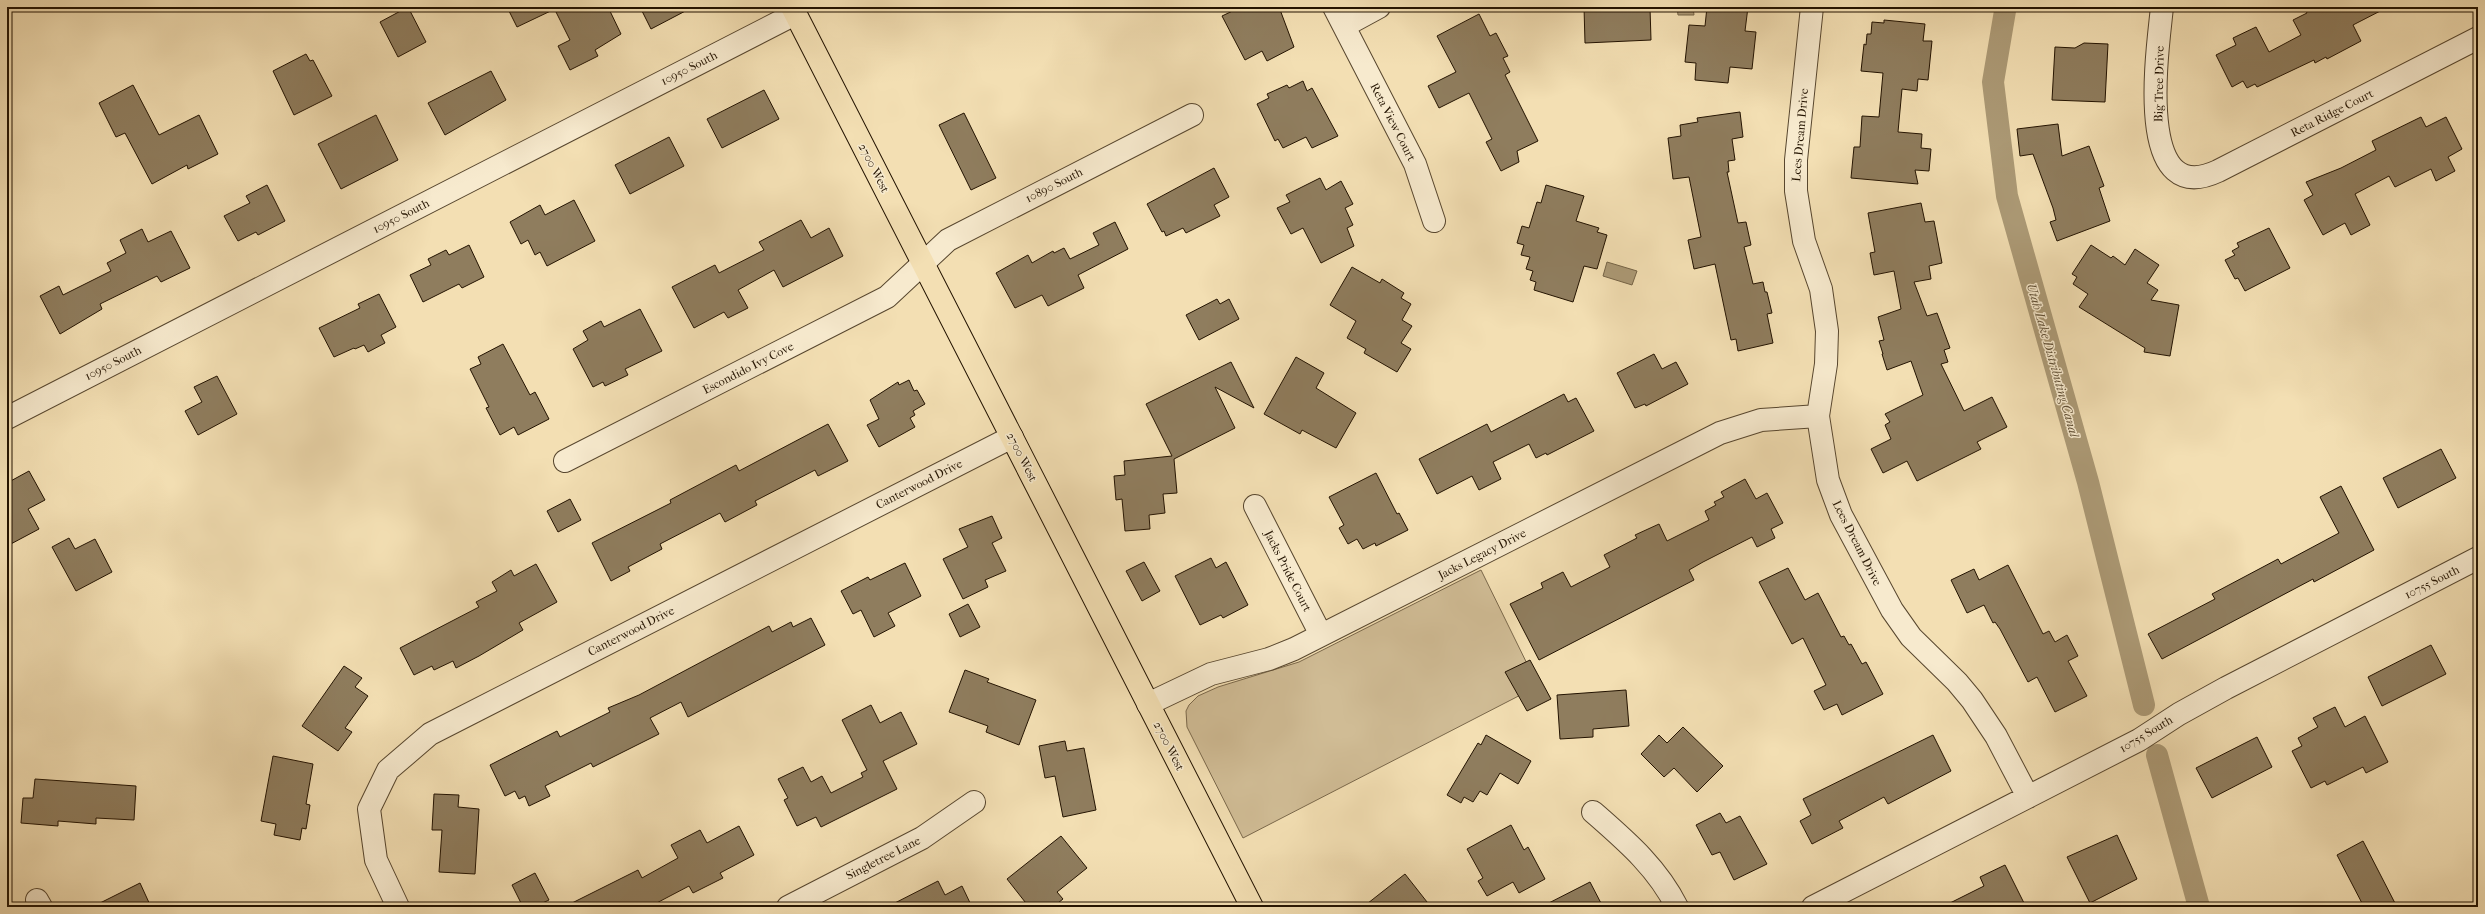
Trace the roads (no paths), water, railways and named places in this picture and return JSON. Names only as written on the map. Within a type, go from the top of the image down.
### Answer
[{"type":"main road","name":"2700 West","points":[[794,10],[1252,907]]},
{"type":"street","points":[[1339,16],[1379,7]]},
{"type":"street","name":"Lees Dream Drive","points":[[1812,7],[1796,176],[1801,226],[1820,290],[1827,331],[1826,364],[1818,416],[1828,480],[1834,498],[1884,596],[1911,637],[1957,682],[1972,700],[1996,736],[2028,797]]},
{"type":"street","name":"Big Tree Drive","points":[[2162,7],[2156,78],[2159,136],[2169,164],[2183,177]]},
{"type":"street","name":"10950 South","points":[[7,418],[794,10]]},
{"type":"street","name":"Reta View Court","points":[[1339,16],[1414,164],[1434,221]]},
{"type":"street","name":"Reta Ridge Court","points":[[2183,177],[2201,177],[2218,172],[2478,38]]},
{"type":"street","name":"10890 South","points":[[924,264],[948,240],[1192,115]]},
{"type":"street","name":"Escondido Ivy Cove","points":[[565,461],[887,297],[924,264]]},
{"type":"street","name":"Jacks Legacy Drive","points":[[1148,704],[1212,674],[1269,659],[1321,636],[1720,433],[1761,420],[1818,416]]},
{"type":"street","name":"Canterwood Drive","points":[[398,907],[376,860],[369,809],[388,770],[430,734],[1012,437]]},
{"type":"street","name":"Jacks Pride Court","points":[[1255,506],[1321,636]]},
{"type":"street","name":"10755 South","points":[[1813,907],[2139,740],[2179,714],[2226,688],[2478,558]]},
{"type":"street","name":"Singletree Lane","points":[[788,907],[922,838],[974,802]]},
{"type":"street","points":[[1593,812],[1646,860],[1667,888],[1677,907]]},
{"type":"waterway","name":"Utah Lake Distributing Canal","points":[[2005,11],[1993,82],[2007,196],[2088,482],[2144,705]]},
{"type":"waterway","name":"Utah Lake Distributing Canal","points":[[2157,755],[2199,907]]}]
